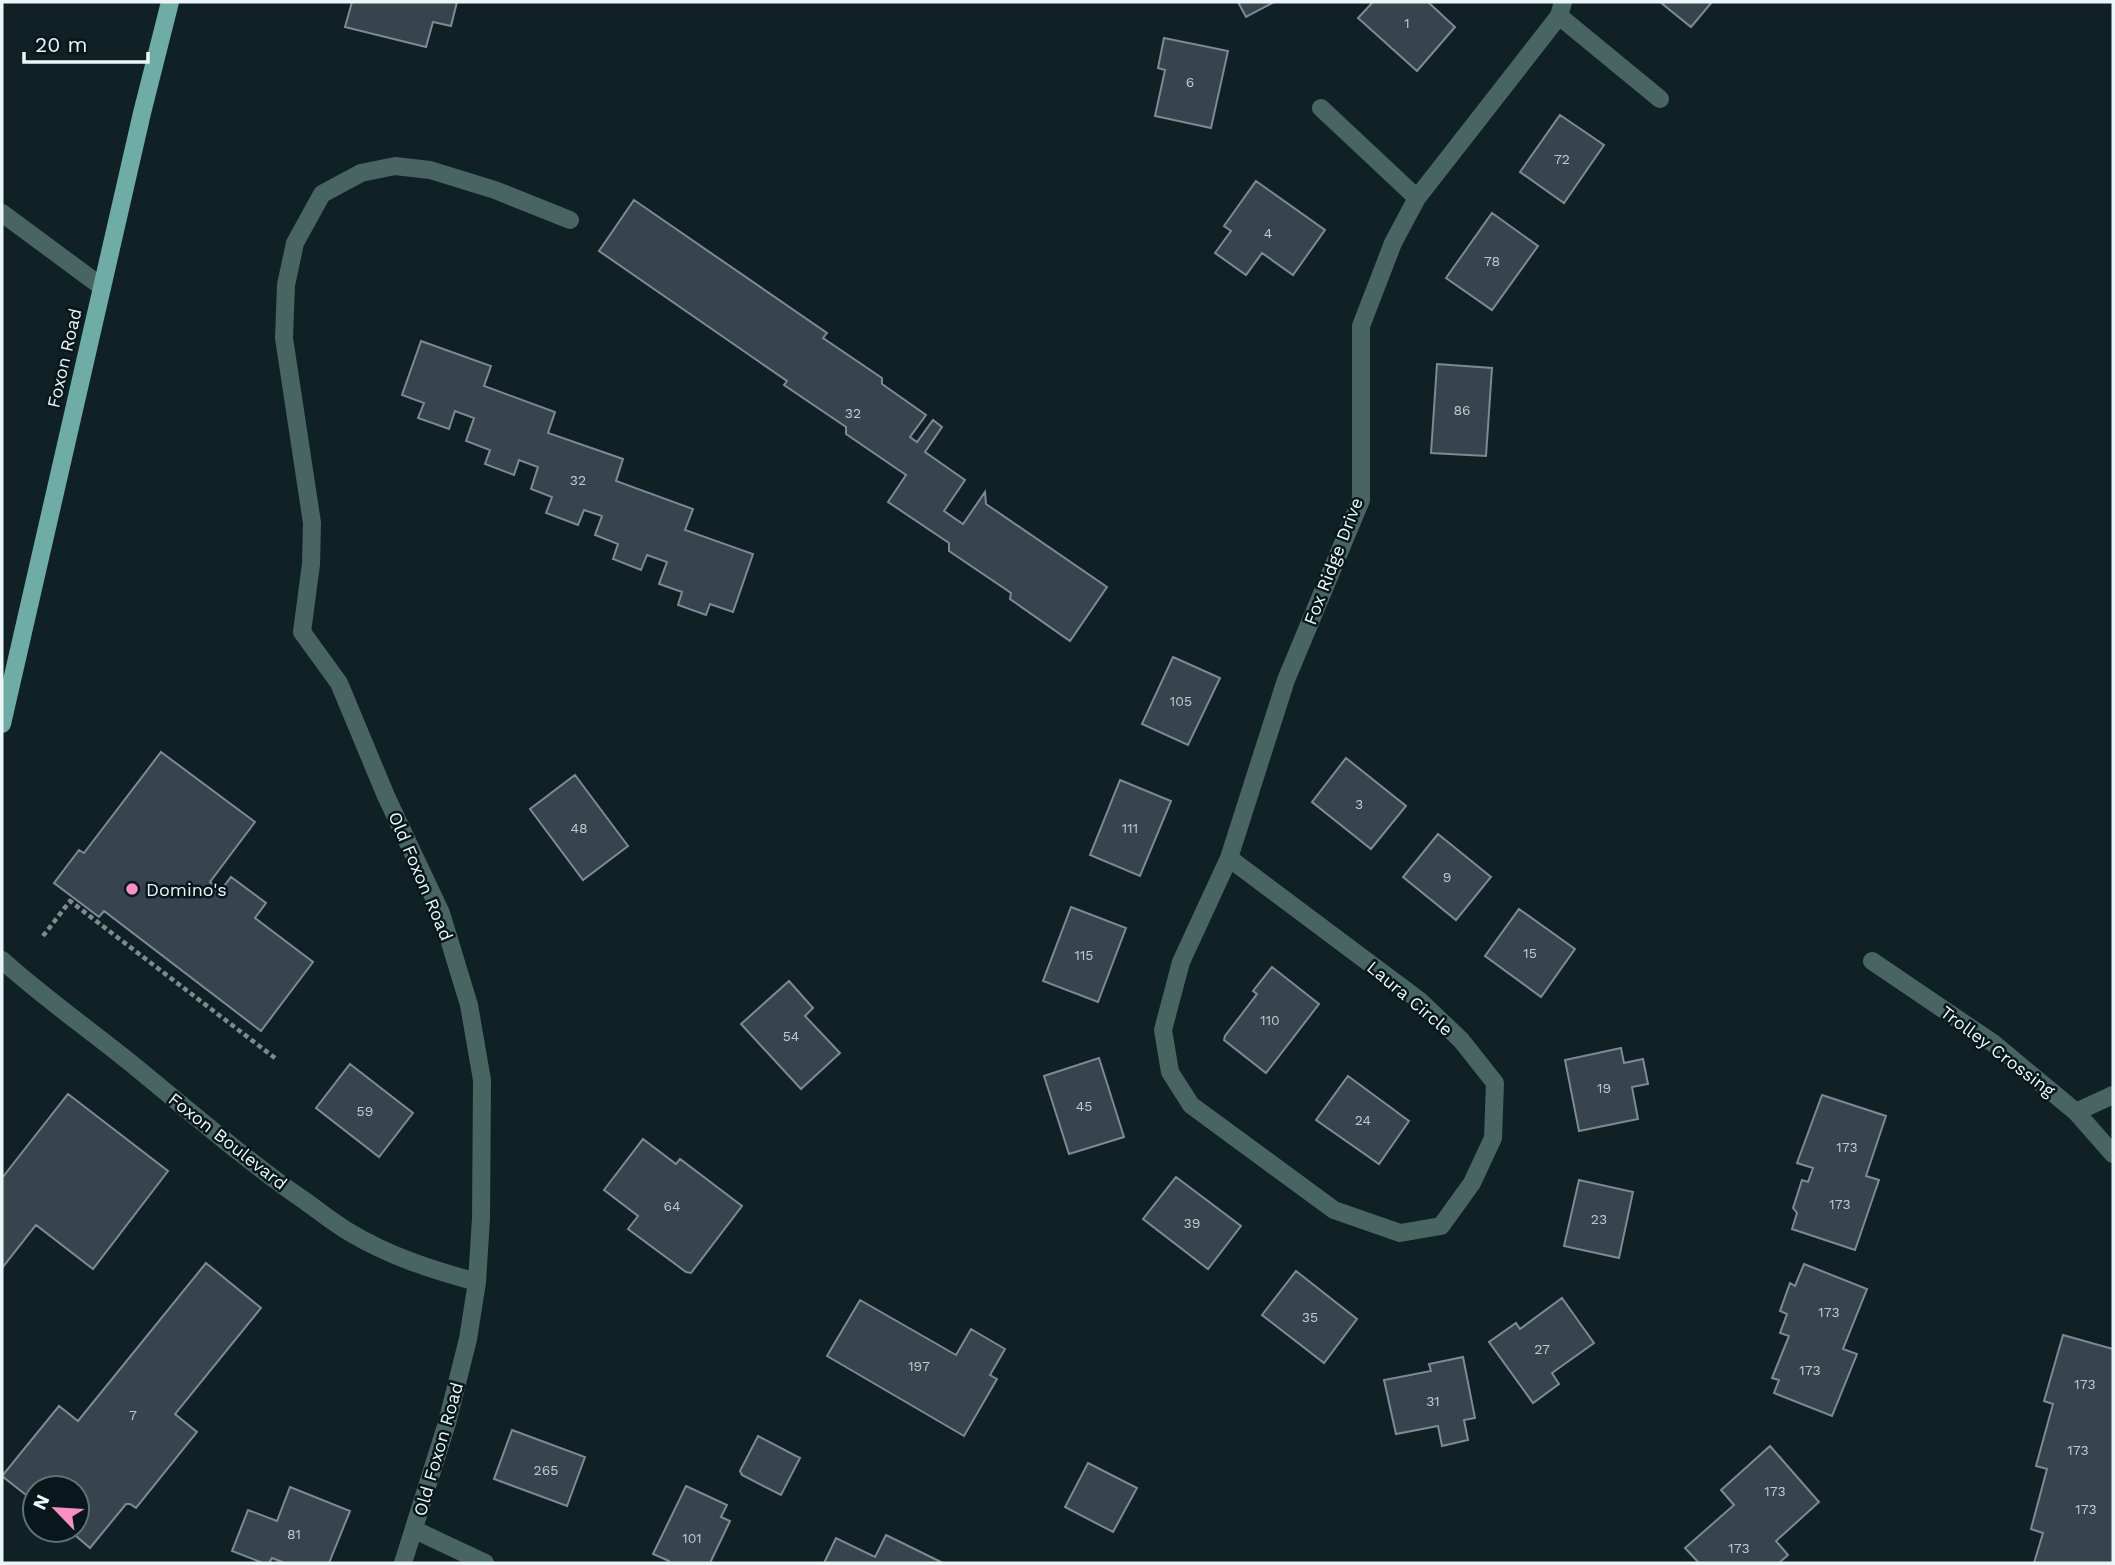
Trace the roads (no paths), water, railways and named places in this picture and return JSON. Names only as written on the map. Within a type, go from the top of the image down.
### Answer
[{"type":"main road","name":"Foxon Road","points":[[2,724],[170,2]]},
{"type":"street","points":[[1561,9],[1660,99]]},
{"type":"street","name":"Fox Ridge Drive","points":[[1170,1072],[1163,1030],[1181,962],[1229,858],[1286,680],[1361,500],[1361,326],[1393,243],[1417,198],[1561,9]]},
{"type":"street","points":[[1321,108],[1417,198]]},
{"type":"street","name":"Old Foxon Road","points":[[403,1563],[447,1423],[466,1351],[477,1282],[481,1218],[482,1080],[469,1005],[441,913],[386,796],[339,683],[302,632],[311,564],[312,523],[284,338],[286,285],[295,243],[322,194],[361,173],[395,166],[430,170],[495,190],[570,220]]},
{"type":"street","points":[[2,213],[102,287]]},
{"type":"street","name":"Laura Circle","points":[[1170,1072],[1191,1104],[1334,1210],[1400,1233],[1441,1226],[1472,1183],[1493,1139],[1495,1083],[1461,1040],[1420,1001],[1229,858]]},
{"type":"street","name":"Foxon Boulevard","points":[[2,960],[49,1001],[110,1046],[251,1161],[348,1231],[429,1269],[477,1282]]},
{"type":"street","name":"Trolley Crossing","points":[[1872,961],[1993,1043],[2076,1112],[2113,1154]]},
{"type":"street","points":[[2076,1112],[2113,1095]]},
{"type":"street","points":[[415,1530],[485,1563]]},
{"type":"place","name":"Domino's","points":[[132,889]]}]
